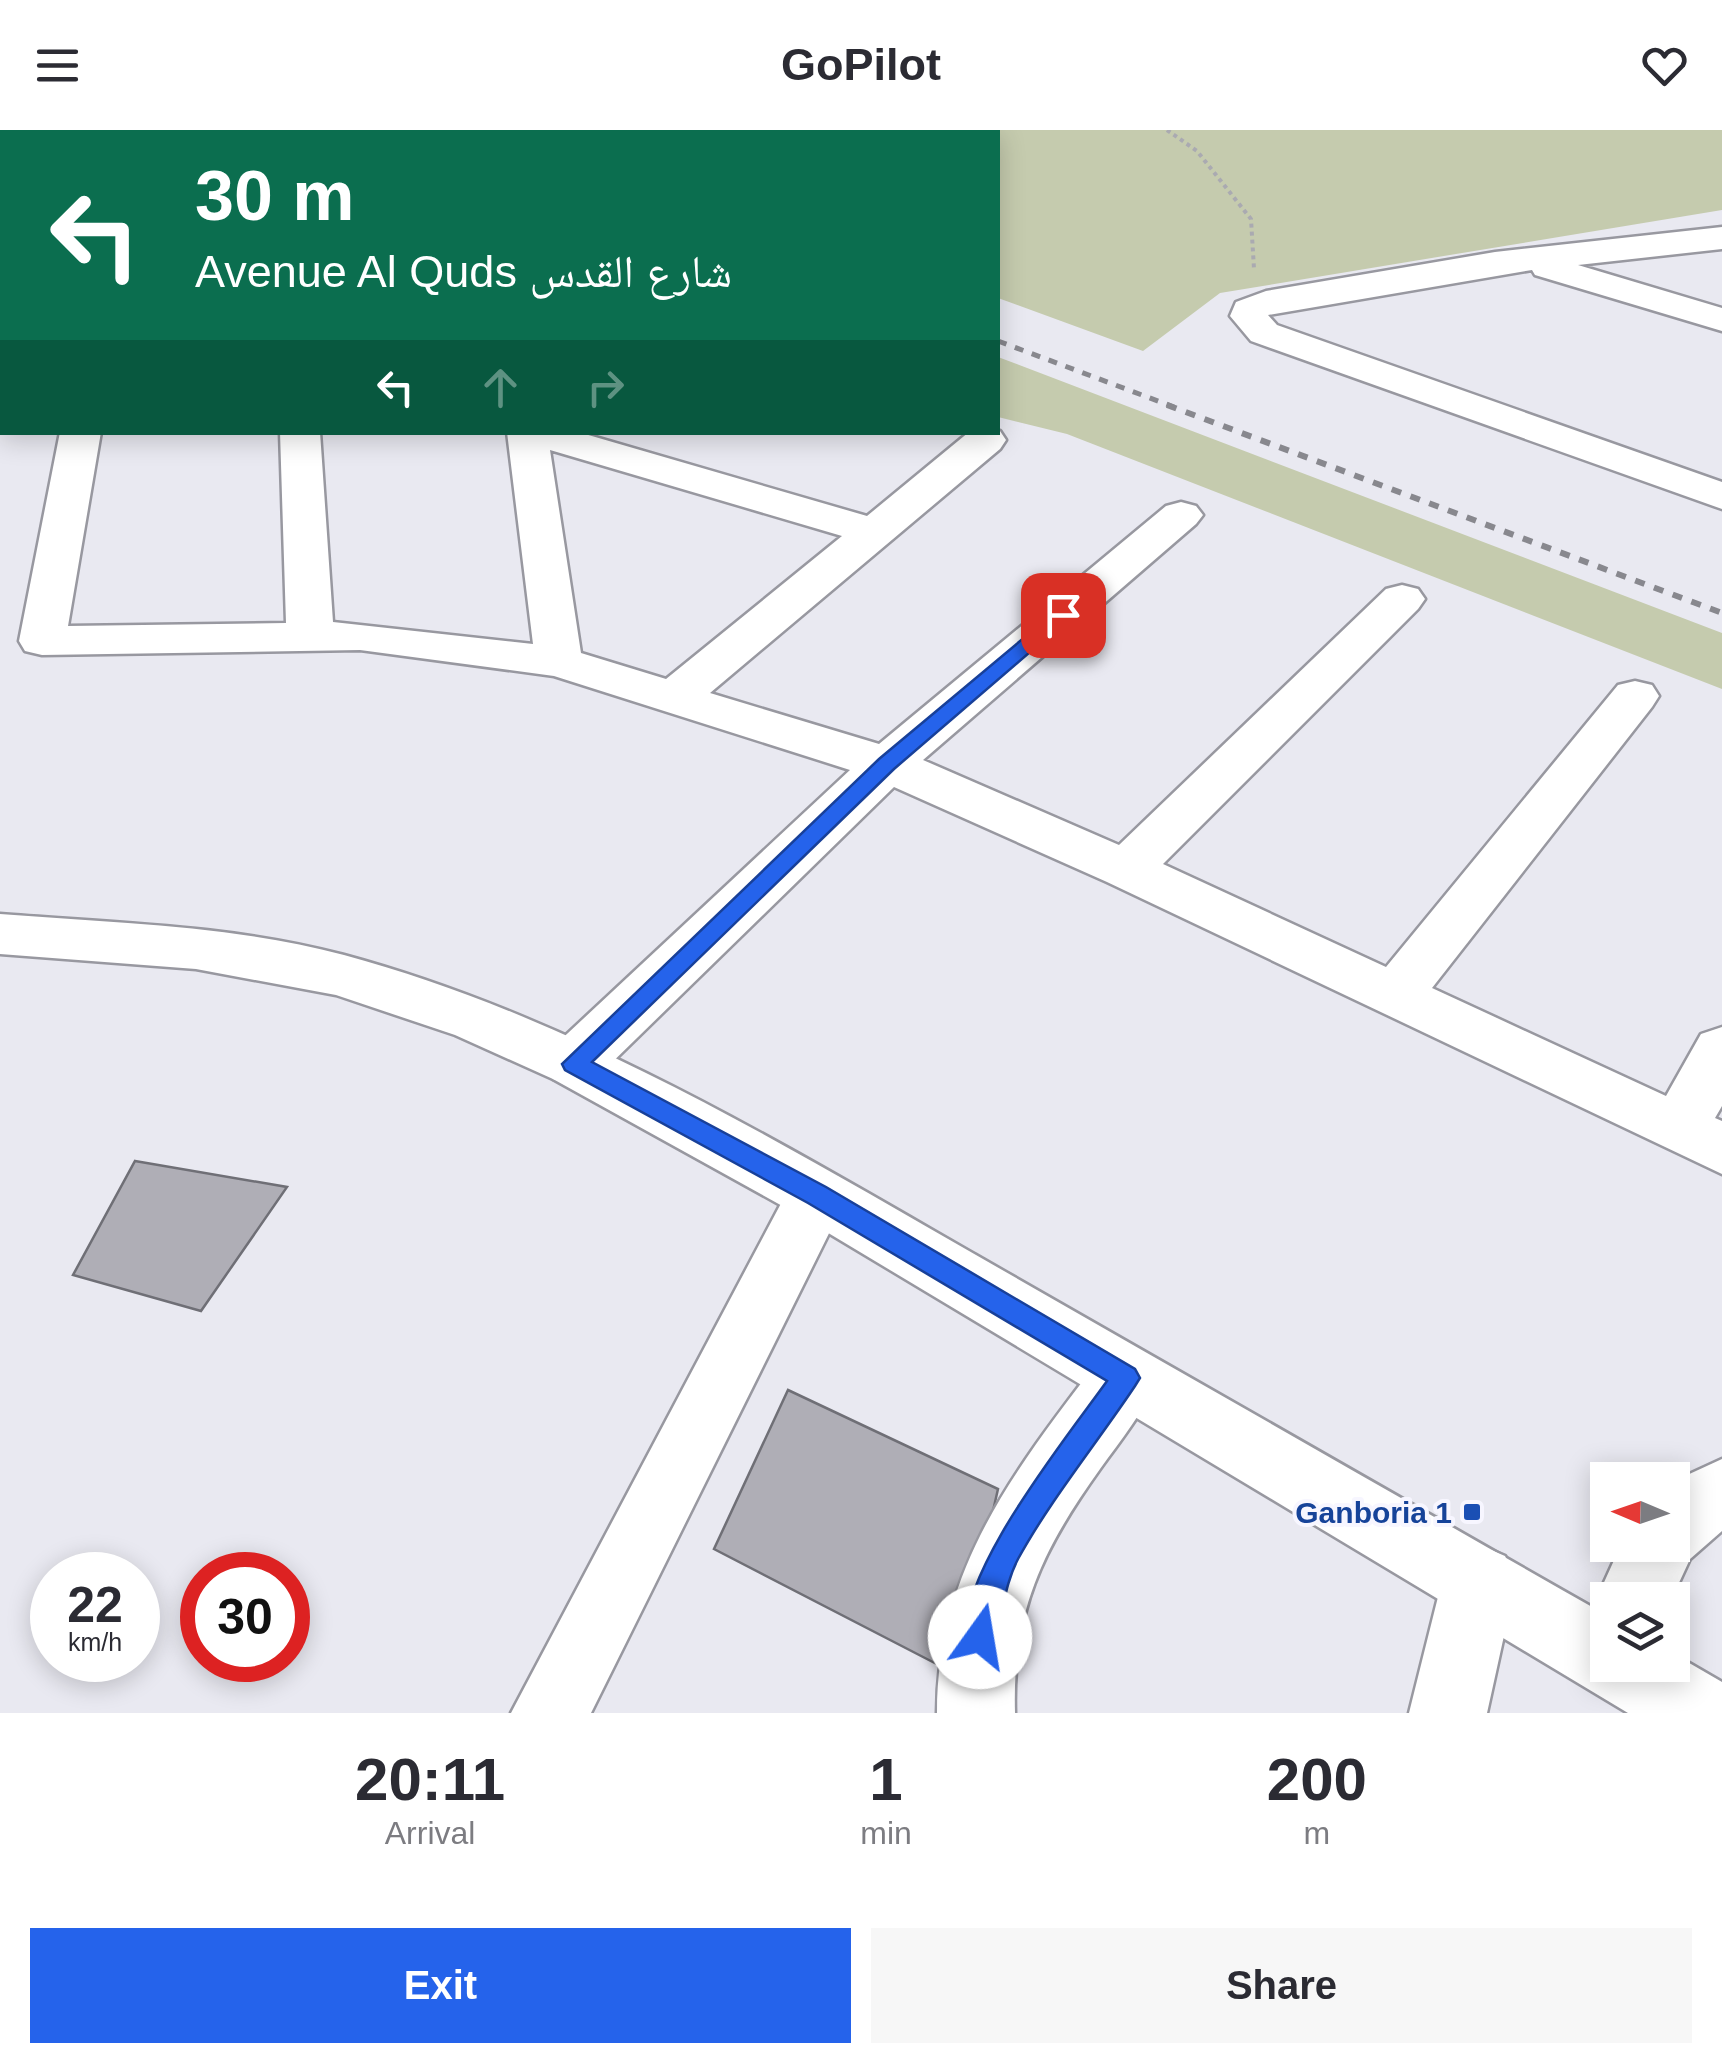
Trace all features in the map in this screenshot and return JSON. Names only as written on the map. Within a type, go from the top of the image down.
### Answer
[{"type":"street","points":[[1722,238],[1524,260],[1256,305],[1249,316],[1264,333],[1722,496]]},
{"type":"street","points":[[1524,260],[1722,320]]},
{"type":"street","points":[[80,435],[21,646],[360,636],[559,662],[887,764],[1126,870],[1701,1139],[1722,1050]]},
{"type":"street","points":[[300,435],[310,636]]},
{"type":"street","points":[[530,435],[559,662]]},
{"type":"street","points":[[540,435],[874,532]]},
{"type":"street","points":[[674,698],[985,440]]},
{"type":"street","points":[[574,1064],[887,764],[1181,516]]},
{"type":"street","points":[[1126,870],[1402,599]]},
{"type":"street","points":[[1395,995],[1636,696]]},
{"type":"street","points":[[0,934],[196,949],[340,975],[475,1020],[574,1064],[817,1195],[1590,1647]]},
{"type":"street","points":[[550,1713],[817,1195]]},
{"type":"street","points":[[976,1713],[986,1601],[1006,1551],[1126,1378]]},
{"type":"street","points":[[1690,1512],[1722,1492]]},
{"type":"street","points":[[1448,1713],[1479,1581]]},
{"type":"street","points":[[1648,1682],[1700,1713]]},
{"type":"path","points":[[1167,130],[1197,152],[1251,219],[1256,305]]},
{"type":"green space","points":[[1000,130],[1722,130],[1722,210],[1220,293],[1143,351],[1000,299]]},
{"type":"green space","points":[[1000,358],[1722,633],[1722,689],[1067,434],[1000,417]]},
{"type":"building","points":[[135,1161],[287,1187],[201,1311],[73,1275]]},
{"type":"building","points":[[788,1390],[998,1489],[956,1674],[714,1549]]},
{"type":"railway","points":[[1000,342],[1174,407]]},
{"type":"railway","points":[[1167,405],[1722,613]]},
{"type":"place","name":"Ganboria 1","points":[[1472,1512]]},
{"type":"route","points":[[980,1637],[986,1601],[1006,1551],[1126,1378],[817,1195],[574,1064],[887,764],[1063,615]]}]
